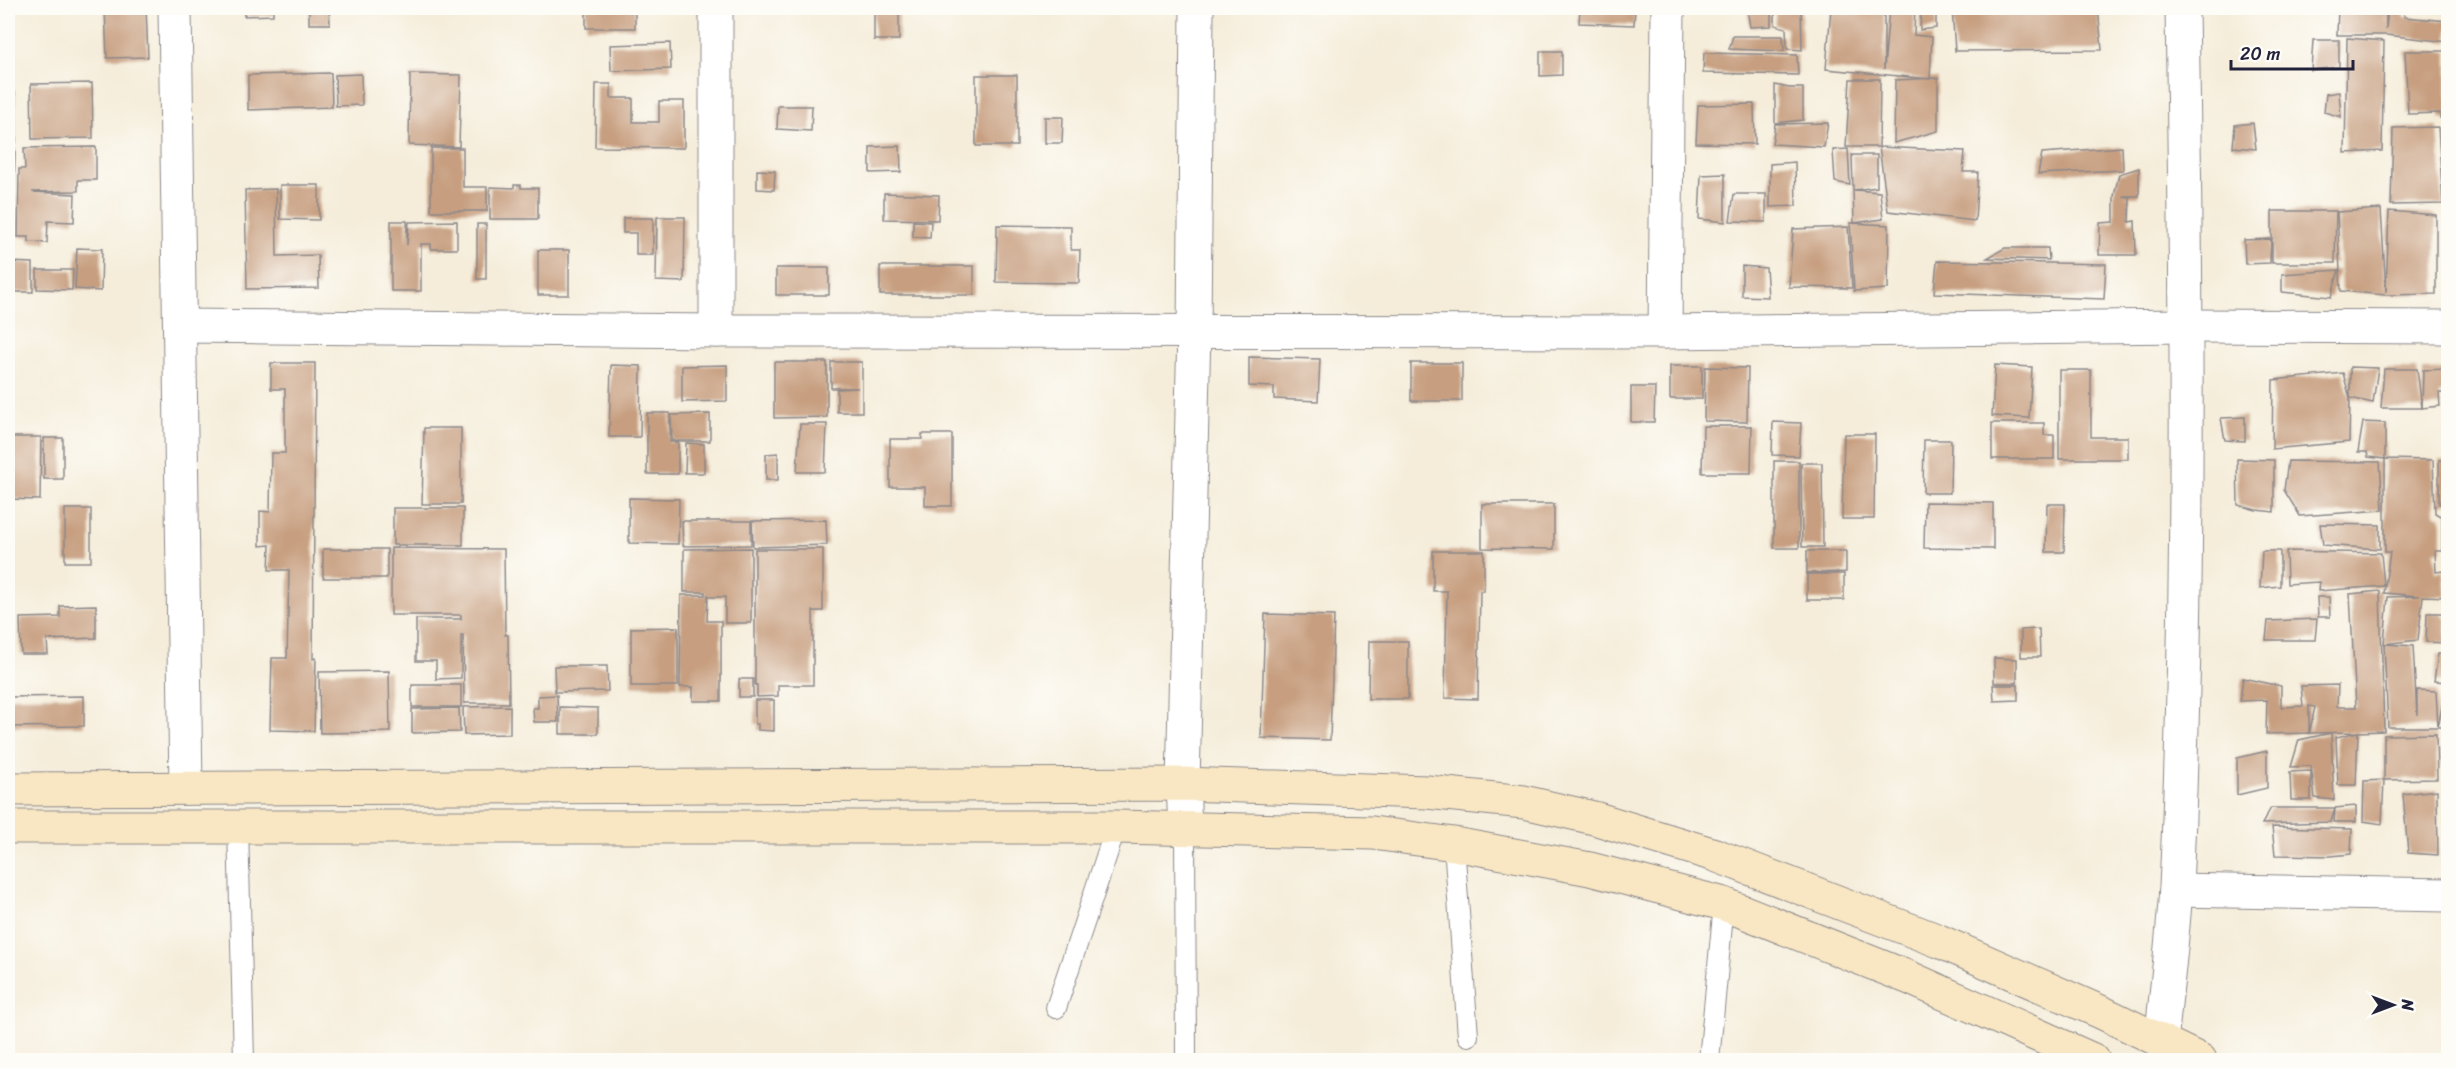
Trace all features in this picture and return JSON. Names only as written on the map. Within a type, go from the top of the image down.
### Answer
[{"type":"street","points":[[175,8],[186,789]]},
{"type":"street","points":[[716,8],[716,331]]},
{"type":"street","points":[[1185,828],[1183,784],[1194,330],[1197,8]]},
{"type":"street","points":[[1665,332],[1668,8]]},
{"type":"street","points":[[2161,1043],[2176,890],[2182,674],[2187,326],[2182,8]]},
{"type":"street","points":[[180,326],[716,331],[1665,332],[2187,326],[2448,327]]},
{"type":"street","points":[[8,789],[1183,784],[1426,792],[1524,802],[1594,818],[1715,855],[1939,940],[2103,1012],[2161,1043],[2200,1060]]},
{"type":"street","points":[[8,826],[1185,828],[1373,833],[1454,844],[1590,869],[1724,904],[1910,978],[2093,1060]]},
{"type":"street","points":[[2176,890],[2448,895]]},
{"type":"lane","points":[[238,826],[244,1060]]},
{"type":"lane","points":[[1056,1008],[1116,828]]},
{"type":"lane","points":[[1185,828],[1186,1060]]},
{"type":"lane","points":[[1454,844],[1467,1036]]},
{"type":"lane","points":[[1709,1060],[1724,904]]},
{"type":"building","points":[[105,8],[146,8],[148,57],[107,58]]},
{"type":"building","points":[[244,8],[273,8],[273,15],[244,16]]},
{"type":"building","points":[[309,8],[329,8],[330,24],[309,24]]},
{"type":"building","points":[[586,8],[635,8],[635,28],[586,28]]},
{"type":"building","points":[[1580,8],[1635,8],[1634,25],[1579,23]]},
{"type":"building","points":[[1747,8],[1771,8],[1771,26],[1750,27]]},
{"type":"building","points":[[1775,8],[1801,8],[1802,50],[1787,49],[1786,28],[1775,25]]},
{"type":"building","points":[[1831,8],[1884,8],[1884,69],[1889,8],[1915,8],[1914,35],[1932,37],[1930,79],[1826,69]]},
{"type":"building","points":[[1921,8],[1936,8],[1936,28],[1920,30]]},
{"type":"building","points":[[1952,8],[2098,8],[2102,50],[1955,51]]},
{"type":"building","points":[[2338,8],[2386,8],[2386,29],[2388,8],[2404,8],[2404,17],[2448,21],[2448,42],[2386,35],[2337,35]]},
{"type":"building","points":[[2429,8],[2448,8],[2448,13],[2430,10]]},
{"type":"building","points":[[874,10],[899,10],[899,40],[874,40]]},
{"type":"building","points":[[1733,36],[1783,36],[1784,51],[1729,49]]},
{"type":"building","points":[[2347,38],[2384,41],[2382,151],[2345,153]]},
{"type":"building","points":[[2313,40],[2339,40],[2339,67],[2311,70]]},
{"type":"building","points":[[670,43],[671,69],[611,71],[610,45]]},
{"type":"building","points":[[1540,51],[1562,51],[1562,75],[1540,76]]},
{"type":"building","points":[[2405,51],[2448,51],[2448,119],[2440,118],[2440,113],[2408,114]]},
{"type":"building","points":[[1704,53],[1797,55],[1798,75],[1703,73]]},
{"type":"building","points":[[331,73],[332,107],[248,110],[248,75]]},
{"type":"building","points":[[361,74],[362,105],[336,106],[335,75]]},
{"type":"building","points":[[410,74],[461,75],[459,147],[409,145]]},
{"type":"building","points":[[976,75],[1017,75],[1017,146],[976,146]]},
{"type":"building","points":[[1938,78],[1938,131],[1894,143],[1895,80]]},
{"type":"building","points":[[1850,79],[1880,79],[1879,147],[1846,147]]},
{"type":"building","points":[[92,83],[93,138],[32,139],[31,84]]},
{"type":"building","points":[[596,84],[611,84],[611,98],[633,98],[633,122],[659,122],[659,101],[684,101],[684,148],[595,147]]},
{"type":"building","points":[[1775,85],[1803,88],[1803,120],[1775,123]]},
{"type":"building","points":[[8,92],[15,92],[16,143],[8,143]]},
{"type":"building","points":[[2339,92],[2341,117],[2324,112],[2326,94]]},
{"type":"building","points":[[1754,104],[1755,144],[1696,143],[1698,105]]},
{"type":"building","points":[[778,106],[812,106],[811,131],[777,129]]},
{"type":"building","points":[[1045,117],[1063,117],[1062,143],[1045,143]]},
{"type":"building","points":[[1828,123],[1824,147],[1772,144],[1775,124]]},
{"type":"building","points":[[2253,123],[2256,149],[2233,147],[2235,125]]},
{"type":"building","points":[[2438,127],[2443,204],[2391,205],[2393,128]]},
{"type":"building","points":[[900,146],[901,172],[870,173],[870,147]]},
{"type":"building","points":[[96,147],[96,180],[78,180],[78,191],[32,192],[75,194],[74,222],[48,221],[47,243],[29,242],[29,237],[18,237],[19,169],[25,169],[24,148]]},
{"type":"building","points":[[1879,147],[1965,151],[1963,172],[1978,172],[1975,221],[1888,211]]},
{"type":"building","points":[[2122,147],[2123,170],[2038,174],[2042,153]]},
{"type":"building","points":[[431,148],[463,148],[463,187],[487,187],[487,211],[431,211]]},
{"type":"building","points":[[8,149],[15,149],[13,218],[8,218]]},
{"type":"building","points":[[1848,149],[1850,185],[1835,182],[1833,150]]},
{"type":"building","points":[[1852,155],[1877,155],[1877,187],[1854,190],[1880,192],[1883,219],[1854,223]]},
{"type":"building","points":[[1795,162],[1796,206],[1770,207],[1770,164]]},
{"type":"building","points":[[2139,168],[2139,196],[2123,196],[2130,197],[2129,222],[2135,221],[2136,255],[2099,255],[2100,223],[2114,222],[2114,196],[2119,174]]},
{"type":"building","points":[[757,170],[775,171],[774,190],[757,189]]},
{"type":"building","points":[[1725,174],[1725,222],[1699,219],[1701,175]]},
{"type":"building","points":[[280,185],[319,185],[319,220],[280,219]]},
{"type":"building","points":[[514,185],[521,185],[521,188],[538,188],[538,219],[490,219],[490,187],[514,188]]},
{"type":"building","points":[[276,189],[277,256],[318,255],[319,288],[247,289],[245,190]]},
{"type":"building","points":[[884,193],[939,195],[938,220],[884,219]]},
{"type":"building","points":[[1734,194],[1766,194],[1766,222],[1730,221]]},
{"type":"building","points":[[2381,209],[2386,292],[2389,211],[2436,215],[2436,294],[2386,295],[2341,291],[2337,212]]},
{"type":"building","points":[[2272,211],[2336,211],[2335,263],[2272,263]]},
{"type":"building","points":[[657,217],[685,217],[684,282],[656,281]]},
{"type":"building","points":[[623,218],[653,218],[653,255],[636,255],[636,233],[623,233]]},
{"type":"building","points":[[8,221],[13,221],[13,255],[8,255]]},
{"type":"building","points":[[391,221],[407,221],[407,245],[409,222],[457,221],[457,249],[431,249],[431,244],[421,244],[421,291],[391,291]]},
{"type":"building","points":[[913,221],[931,222],[930,238],[913,237]]},
{"type":"building","points":[[1850,223],[1889,225],[1888,289],[1854,291]]},
{"type":"building","points":[[477,224],[486,224],[486,279],[477,279]]},
{"type":"building","points":[[997,225],[1071,226],[1071,250],[1080,250],[1079,283],[996,282]]},
{"type":"building","points":[[1848,227],[1852,288],[1789,287],[1793,229]]},
{"type":"building","points":[[2271,239],[2270,263],[2245,264],[2244,240]]},
{"type":"building","points":[[77,248],[102,249],[101,291],[75,289]]},
{"type":"building","points":[[2005,248],[2048,248],[2049,260],[1987,258]]},
{"type":"building","points":[[538,250],[569,250],[569,295],[538,295]]},
{"type":"building","points":[[1937,261],[2106,264],[2104,299],[1934,293]]},
{"type":"building","points":[[8,262],[33,263],[33,292],[8,292]]},
{"type":"building","points":[[880,266],[974,266],[974,295],[880,295]]},
{"type":"building","points":[[1742,266],[1766,268],[1768,297],[1742,296]]},
{"type":"building","points":[[776,268],[829,268],[829,295],[776,295]]},
{"type":"building","points":[[37,270],[73,270],[72,290],[37,289]]},
{"type":"building","points":[[2339,270],[2331,297],[2282,292],[2282,274]]},
{"type":"building","points":[[1249,357],[1320,359],[1318,401],[1274,399],[1274,387],[1249,386]]},
{"type":"building","points":[[774,362],[827,362],[827,417],[774,418]]},
{"type":"building","points":[[831,362],[862,362],[862,412],[837,412],[837,389],[858,388],[831,388]]},
{"type":"building","points":[[271,363],[315,363],[313,659],[316,658],[314,731],[270,730],[272,658],[287,658],[289,570],[269,570],[270,545],[260,546],[260,511],[270,512],[271,453],[285,453],[285,389],[271,389]]},
{"type":"building","points":[[1411,363],[1462,363],[1462,401],[1411,401]]},
{"type":"building","points":[[611,365],[641,366],[640,437],[609,437]]},
{"type":"building","points":[[727,365],[727,401],[682,402],[682,366]]},
{"type":"building","points":[[1995,365],[2032,367],[2029,418],[1992,416]]},
{"type":"building","points":[[1670,366],[1702,366],[1702,399],[1670,399]]},
{"type":"building","points":[[1705,367],[1748,368],[1747,422],[1704,421]]},
{"type":"building","points":[[2350,367],[2378,368],[2373,403],[2350,398]]},
{"type":"building","points":[[2384,369],[2417,369],[2422,408],[2381,408]]},
{"type":"building","points":[[2448,369],[2448,393],[2439,393],[2440,406],[2422,408],[2423,370]]},
{"type":"building","points":[[2059,370],[2091,370],[2091,437],[2128,437],[2128,459],[2059,459]]},
{"type":"building","points":[[2343,373],[2350,398],[2349,442],[2272,449],[2273,380]]},
{"type":"building","points":[[1631,387],[1655,387],[1654,422],[1631,422]]},
{"type":"building","points":[[647,413],[670,413],[670,442],[678,442],[678,474],[647,474]]},
{"type":"building","points":[[710,414],[710,441],[672,441],[671,415]]},
{"type":"building","points":[[2245,417],[2245,441],[2225,440],[2221,418]]},
{"type":"building","points":[[1773,422],[1801,423],[1799,456],[1772,455]]},
{"type":"building","points":[[2363,422],[2385,423],[2385,459],[2368,457],[2367,452],[2358,452]]},
{"type":"building","points":[[1992,423],[2044,423],[2044,435],[2054,435],[2054,459],[1992,459]]},
{"type":"building","points":[[800,424],[827,424],[825,472],[797,472]]},
{"type":"building","points":[[1703,426],[1752,426],[1751,473],[1702,473]]},
{"type":"building","points":[[424,428],[461,428],[461,504],[422,504]]},
{"type":"building","points":[[922,434],[952,434],[952,506],[925,506],[925,487],[890,487],[890,439],[922,439]]},
{"type":"building","points":[[1844,434],[1875,434],[1874,519],[1842,519]]},
{"type":"building","points":[[8,437],[41,437],[40,500],[8,499]]},
{"type":"building","points":[[44,438],[63,438],[63,479],[44,479]]},
{"type":"building","points":[[1924,440],[1951,440],[1950,493],[1923,493]]},
{"type":"building","points":[[686,443],[704,444],[704,473],[685,473]]},
{"type":"building","points":[[778,453],[778,480],[766,480],[766,454]]},
{"type":"building","points":[[2237,459],[2274,460],[2274,512],[2238,505]]},
{"type":"building","points":[[2385,459],[2433,460],[2435,513],[2442,517],[2442,551],[2435,551],[2436,572],[2444,571],[2446,597],[2423,596],[2418,640],[2384,644],[2388,597],[2419,596],[2384,593],[2390,552],[2385,552]]},
{"type":"building","points":[[2439,460],[2448,461],[2448,503],[2439,504]]},
{"type":"building","points":[[1774,461],[1799,461],[1799,548],[1774,548]]},
{"type":"building","points":[[2288,461],[2380,462],[2383,510],[2300,516],[2284,490]]},
{"type":"building","points":[[1801,463],[1822,463],[1823,547],[1802,547]]},
{"type":"building","points":[[629,498],[679,499],[678,544],[629,543]]},
{"type":"building","points":[[1925,502],[1993,503],[1993,549],[1924,548]]},
{"type":"building","points":[[1482,504],[1554,504],[1554,549],[1482,548]]},
{"type":"building","points":[[2047,504],[2065,504],[2064,552],[2046,552]]},
{"type":"building","points":[[393,508],[463,508],[463,545],[393,545]]},
{"type":"building","points":[[65,509],[91,509],[91,562],[65,562]]},
{"type":"building","points":[[826,520],[827,545],[753,547],[752,521]]},
{"type":"building","points":[[682,521],[751,521],[751,545],[683,546]]},
{"type":"building","points":[[2320,524],[2380,525],[2380,549],[2323,545]]},
{"type":"building","points":[[391,548],[504,549],[509,703],[464,703],[463,635],[461,635],[461,678],[436,679],[436,661],[416,661],[416,619],[461,619],[461,615],[391,615]]},
{"type":"building","points":[[751,548],[751,623],[725,623],[725,597],[708,595],[707,621],[721,621],[721,701],[693,701],[693,687],[680,687],[681,595],[705,595],[705,592],[684,592],[684,549]]},
{"type":"building","points":[[323,549],[387,549],[387,578],[323,578]]},
{"type":"building","points":[[755,549],[823,549],[823,611],[813,611],[813,685],[778,685],[778,696],[757,697],[757,685],[755,685]]},
{"type":"building","points":[[1433,551],[1484,551],[1484,591],[1480,591],[1478,699],[1445,698],[1447,591],[1433,591]]},
{"type":"building","points":[[1807,551],[1846,551],[1846,572],[1807,573]]},
{"type":"building","points":[[2262,551],[2280,551],[2280,586],[2260,588]]},
{"type":"building","points":[[2286,551],[2381,553],[2384,586],[2318,591],[2319,582],[2287,584]]},
{"type":"building","points":[[1807,574],[1844,574],[1844,600],[1807,600]]},
{"type":"building","points":[[2380,591],[2384,731],[2309,733],[2266,734],[2267,700],[2240,701],[2243,678],[2281,686],[2281,707],[2303,706],[2301,686],[2338,685],[2337,707],[2356,707],[2350,594]],"holes":[[[2309,706],[2315,707],[2309,733]]]},
{"type":"building","points":[[2317,597],[2329,597],[2330,617],[2318,617]]},
{"type":"building","points":[[96,605],[96,638],[47,640],[48,654],[21,654],[20,618],[60,617],[60,606]]},
{"type":"building","points":[[2427,613],[2441,613],[2447,619],[2446,643],[2426,642]]},
{"type":"building","points":[[1265,614],[1334,616],[1330,740],[1261,738]]},
{"type":"building","points":[[2317,619],[2315,640],[2266,640],[2268,621]]},
{"type":"building","points":[[678,627],[678,686],[631,686],[631,628]]},
{"type":"building","points":[[2039,629],[2040,657],[2021,657],[2021,630]]},
{"type":"building","points":[[1369,641],[1408,641],[1408,699],[1368,699]]},
{"type":"building","points":[[2384,644],[2413,646],[2417,715],[2417,690],[2436,691],[2438,727],[2388,727]]},
{"type":"building","points":[[2438,654],[2448,655],[2448,682],[2434,681]]},
{"type":"building","points":[[1994,658],[2017,659],[2017,683],[1994,683]]},
{"type":"building","points":[[554,666],[607,666],[608,691],[555,692]]},
{"type":"building","points":[[389,671],[390,732],[320,733],[319,672]]},
{"type":"building","points":[[739,679],[753,679],[753,697],[739,697]]},
{"type":"building","points":[[412,685],[461,685],[461,707],[412,707]]},
{"type":"building","points":[[1993,685],[2018,685],[2018,700],[1994,701]]},
{"type":"building","points":[[2448,690],[2448,727],[2438,727],[2445,691]]},
{"type":"building","points":[[557,695],[558,722],[534,722],[533,708],[538,708],[538,696]]},
{"type":"building","points":[[84,696],[84,726],[10,727],[10,697]]},
{"type":"building","points":[[755,700],[774,700],[774,731],[758,730],[758,724],[755,724]]},
{"type":"building","points":[[510,706],[510,734],[464,735],[463,707]]},
{"type":"building","points":[[560,707],[598,708],[598,734],[560,734]]},
{"type":"building","points":[[459,708],[460,732],[412,733],[412,709]]},
{"type":"building","points":[[2358,732],[2356,785],[2338,785],[2336,737]]},
{"type":"building","points":[[2331,733],[2334,800],[2315,798],[2311,766],[2291,767],[2299,740]]},
{"type":"building","points":[[2436,734],[2437,779],[2384,780],[2384,735]]},
{"type":"building","points":[[2443,734],[2448,734],[2448,772],[2442,764]]},
{"type":"building","points":[[2267,751],[2267,788],[2237,795],[2237,758]]},
{"type":"building","points":[[2311,771],[2311,800],[2291,800],[2290,772]]},
{"type":"building","points":[[2384,780],[2382,824],[2363,821],[2364,781]]},
{"type":"building","points":[[2437,790],[2438,855],[2408,853],[2403,794]]},
{"type":"building","points":[[2356,806],[2356,822],[2334,822],[2335,808]]},
{"type":"building","points":[[2271,808],[2335,808],[2331,822],[2262,824]]},
{"type":"building","points":[[2272,827],[2352,829],[2351,854],[2275,855]]},
{"type":"building","points":[[2446,833],[2448,833],[2448,859],[2446,859]]}]
